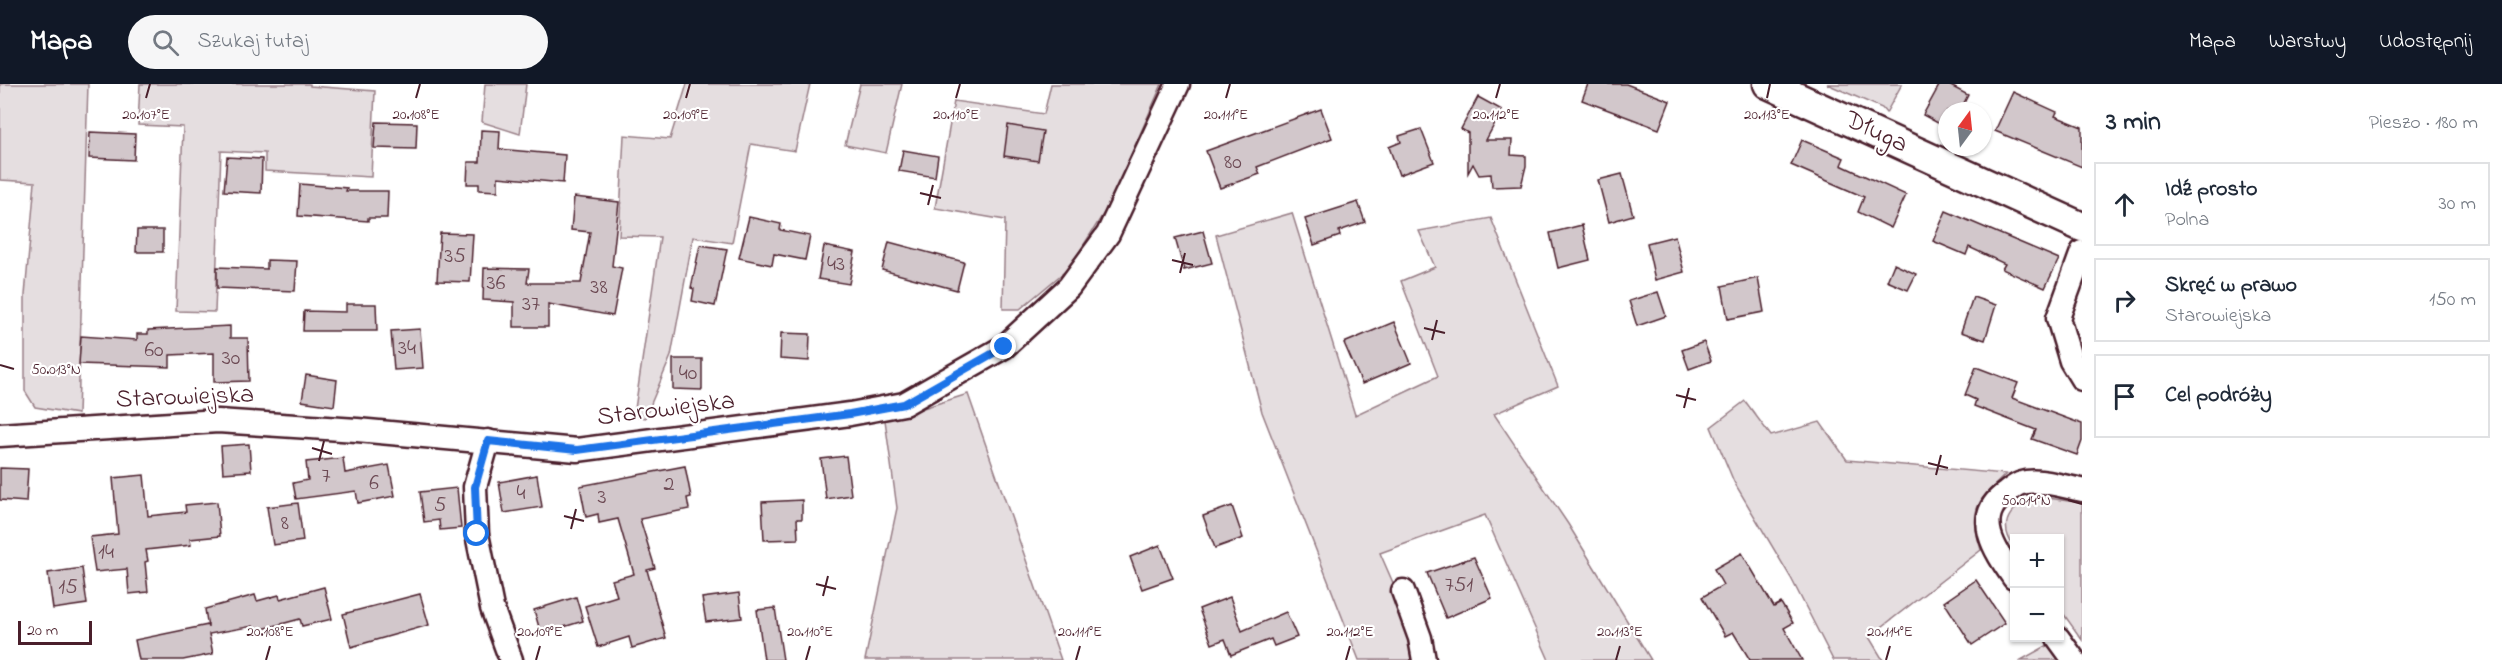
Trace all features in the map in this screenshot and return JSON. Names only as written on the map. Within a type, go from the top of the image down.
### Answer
[{"type":"street","name":"Starowiejska","points":[[0,435],[218,421],[357,430],[577,450],[850,414],[904,404],[1004,347],[1069,287],[1108,234],[1178,84]]},
{"type":"street","name":"Długa","points":[[1768,84],[2082,227]]},
{"type":"street","points":[[2082,252],[2058,318],[2071,361],[2082,379]]},
{"type":"street","points":[[488,441],[475,487],[477,534],[492,608],[511,660]]},
{"type":"street","points":[[2010,571],[1989,536],[1988,516],[2000,497],[2021,483],[2045,483],[2082,490]]},
{"type":"street","points":[[1403,591],[1420,638],[1424,660]]},
{"type":"street","points":[[2061,642],[2074,660]]},
{"type":"shaded area","points":[[0,84],[88,84],[78,414],[35,407],[25,391],[25,295],[35,182],[0,180]]},
{"type":"shaded area","points":[[140,84],[310,84],[310,86],[375,91],[371,177],[265,171],[265,153],[221,151],[215,312],[176,311],[183,127],[138,125]]},
{"type":"shaded area","points":[[485,84],[526,84],[520,134],[482,122]]},
{"type":"shaded area","points":[[687,84],[810,84],[795,151],[751,144],[732,243],[693,237],[671,356],[645,418],[634,416],[660,237],[619,236],[624,135],[670,139]]},
{"type":"shaded area","points":[[860,84],[902,84],[886,153],[845,145]]},
{"type":"shaded area","points":[[1051,84],[1162,84],[1109,205],[1069,268],[1020,309],[1003,309],[1005,220],[935,208],[954,101],[1044,114]]},
{"type":"shaded area","points":[[1827,84],[1902,84],[1886,113],[1882,108]]},
{"type":"shaded area","points":[[1292,213],[1355,415],[1438,376],[1401,281],[1435,267],[1419,231],[1491,218],[1558,386],[1494,414],[1568,524],[1651,660],[1549,660],[1485,515],[1380,553],[1394,585],[1416,660],[1359,660],[1262,412],[1216,235]]},
{"type":"shaded area","points":[[968,394],[1061,660],[865,660],[897,508],[885,420]]},
{"type":"shaded area","points":[[1745,401],[1771,436],[1820,422],[1847,460],[2006,474],[1982,499],[1978,507],[1975,524],[1981,550],[1869,637],[1883,660],[1833,660],[1791,578],[1734,482],[1711,427]]},
{"type":"shaded area","points":[[2041,497],[2082,503],[2082,640],[2064,615],[2064,534],[2010,534],[2010,539],[2009,537],[2007,521],[2011,514],[2016,508]]},
{"type":"shaded area","points":[[2048,645],[2060,660],[2021,660]]},
{"type":"building","points":[[1588,84],[1626,84],[1670,101],[1659,129],[1582,100]]},
{"type":"building","points":[[1940,84],[1947,84],[1968,95],[1964,102],[1938,102],[1938,123],[1923,115]]},
{"type":"building","points":[[2013,92],[2057,112],[2055,116],[2082,127],[2082,167],[1995,131]]},
{"type":"building","points":[[1478,97],[1502,110],[1486,140],[1512,140],[1511,155],[1526,156],[1521,186],[1492,187],[1491,174],[1479,175],[1473,164],[1468,173],[1468,133],[1461,129]]},
{"type":"building","points":[[1321,109],[1332,138],[1257,167],[1260,174],[1220,188],[1206,151]]},
{"type":"building","points":[[376,122],[417,123],[416,149],[374,148]]},
{"type":"building","points":[[1008,125],[1043,131],[1038,161],[1004,156]]},
{"type":"building","points":[[1421,129],[1434,162],[1399,175],[1389,147],[1401,142],[1399,136]]},
{"type":"building","points":[[481,130],[500,131],[499,149],[565,155],[563,183],[498,177],[498,191],[479,190],[479,184],[467,184],[468,162],[480,162]]},
{"type":"building","points":[[90,132],[135,134],[134,160],[89,158]]},
{"type":"building","points":[[1802,140],[1844,158],[1841,165],[1906,195],[1891,228],[1858,212],[1864,197],[1791,165]]},
{"type":"building","points":[[903,150],[938,156],[935,177],[899,171]]},
{"type":"building","points":[[227,157],[262,159],[261,193],[224,191]]},
{"type":"building","points":[[1622,174],[1633,215],[1609,222],[1598,180]]},
{"type":"building","points":[[300,184],[347,188],[346,191],[388,191],[387,218],[368,218],[368,221],[298,216]]},
{"type":"building","points":[[574,197],[619,202],[612,266],[622,268],[613,316],[548,304],[548,327],[514,327],[514,302],[483,300],[484,268],[529,269],[527,283],[581,283],[590,232],[571,230]]},
{"type":"building","points":[[1358,202],[1365,222],[1339,231],[1340,236],[1314,245],[1305,219]]},
{"type":"building","points":[[1946,211],[2059,259],[2045,288],[2002,269],[2005,264],[1969,247],[1966,255],[1933,241]]},
{"type":"building","points":[[749,217],[781,224],[780,230],[810,236],[805,260],[774,254],[772,265],[739,258]]},
{"type":"building","points":[[1582,225],[1590,260],[1558,268],[1550,233]]},
{"type":"building","points":[[137,230],[163,230],[163,252],[136,252]]},
{"type":"building","points":[[1203,231],[1212,263],[1184,270],[1175,238]]},
{"type":"building","points":[[440,233],[473,234],[470,282],[437,281]]},
{"type":"building","points":[[1675,236],[1684,272],[1655,280],[1647,243]]},
{"type":"building","points":[[889,242],[964,262],[957,290],[882,270]]},
{"type":"building","points":[[700,245],[727,249],[715,306],[692,301],[694,289],[691,288]]},
{"type":"building","points":[[824,246],[855,252],[849,284],[818,279]]},
{"type":"building","points":[[267,260],[297,261],[295,291],[217,288],[217,267],[267,269]]},
{"type":"building","points":[[1894,264],[1916,274],[1908,290],[1887,281]]},
{"type":"building","points":[[1758,278],[1764,312],[1728,319],[1722,286]]},
{"type":"building","points":[[1658,292],[1666,316],[1637,326],[1629,301]]},
{"type":"building","points":[[1973,297],[1996,305],[1985,340],[1961,332]]},
{"type":"building","points":[[346,304],[376,304],[377,331],[303,331],[304,311],[346,312]]},
{"type":"building","points":[[1394,322],[1411,363],[1362,384],[1344,343]]},
{"type":"building","points":[[230,326],[230,338],[248,338],[249,381],[214,382],[214,353],[170,355],[170,367],[79,364],[81,336],[137,340],[137,334],[148,334],[148,330]]},
{"type":"building","points":[[420,329],[423,368],[394,370],[391,331]]},
{"type":"building","points":[[781,333],[810,334],[809,361],[780,359]]},
{"type":"building","points":[[1704,342],[1711,361],[1689,369],[1682,350]]},
{"type":"building","points":[[673,359],[702,359],[702,390],[673,389]]},
{"type":"building","points":[[1976,367],[2018,383],[2012,398],[2082,424],[2082,441],[2077,455],[2032,439],[2036,430],[1974,406],[1976,400],[1965,395]]},
{"type":"building","points":[[306,375],[337,380],[334,406],[302,401]]},
{"type":"building","points":[[249,444],[251,471],[223,473],[221,446]]},
{"type":"building","points":[[846,456],[851,495],[826,499],[821,459]]},
{"type":"building","points":[[343,458],[345,473],[389,465],[395,496],[358,503],[356,491],[296,499],[293,483],[308,480],[306,462]]},
{"type":"building","points":[[685,466],[691,497],[687,498],[689,509],[640,519],[655,568],[647,570],[666,638],[632,648],[629,637],[598,647],[585,606],[617,596],[612,580],[634,574],[618,519],[599,523],[598,514],[586,517],[580,486]]},
{"type":"building","points":[[0,468],[28,469],[26,502],[0,500]]},
{"type":"building","points":[[144,475],[148,516],[186,512],[185,505],[217,502],[220,536],[190,539],[191,545],[146,550],[148,592],[129,594],[127,569],[95,572],[90,537],[118,534],[113,478]]},
{"type":"building","points":[[537,475],[542,507],[504,513],[499,482]]},
{"type":"building","points":[[457,488],[461,528],[440,530],[439,520],[424,522],[420,492]]},
{"type":"building","points":[[802,500],[802,519],[797,519],[798,539],[764,540],[762,502]]},
{"type":"building","points":[[298,503],[303,541],[273,545],[267,507]]},
{"type":"building","points":[[1232,506],[1243,538],[1215,548],[1203,516]]},
{"type":"building","points":[[1160,545],[1173,578],[1142,589],[1130,557]]},
{"type":"building","points":[[1742,553],[1774,607],[1781,603],[1793,623],[1784,628],[1802,660],[1750,660],[1733,632],[1725,636],[1702,597],[1723,585],[1714,569]]},
{"type":"building","points":[[1474,557],[1492,598],[1446,618],[1427,573]]},
{"type":"building","points":[[82,568],[87,604],[53,609],[48,573]]},
{"type":"building","points":[[1976,580],[2005,623],[1972,645],[1944,602]]},
{"type":"building","points":[[324,587],[332,619],[302,626],[300,619],[255,631],[253,626],[209,634],[213,654],[183,660],[139,660],[135,640],[208,625],[205,609],[255,595],[257,601],[279,595],[280,599]]},
{"type":"building","points":[[739,593],[742,618],[706,622],[702,598]]},
{"type":"building","points":[[420,594],[429,625],[351,647],[343,614]]},
{"type":"building","points":[[576,597],[583,621],[541,634],[534,610]]},
{"type":"building","points":[[1230,597],[1242,631],[1286,612],[1297,637],[1274,646],[1271,639],[1231,655],[1225,639],[1212,644],[1199,609]]},
{"type":"building","points":[[775,608],[783,660],[764,660],[757,610]]},
{"type":"route","points":[[477,534],[475,487],[488,441],[577,450],[850,414],[904,404],[1004,347]]}]
